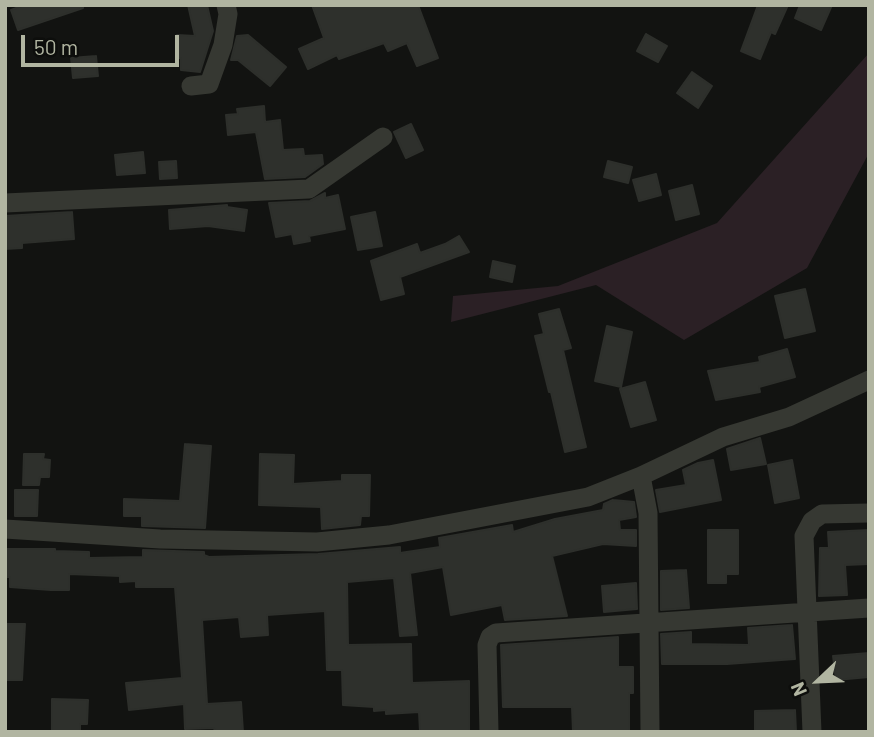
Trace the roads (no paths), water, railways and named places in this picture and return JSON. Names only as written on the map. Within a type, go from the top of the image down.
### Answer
[{"type":"street","points":[[191,86],[209,84],[223,45],[228,14],[226,5]]},
{"type":"street","points":[[5,204],[309,189],[383,137]]},
{"type":"street","points":[[5,529],[160,539],[317,542],[389,535],[588,498],[723,437],[789,418],[869,380]]},
{"type":"street","points":[[641,476],[648,513],[650,732]]},
{"type":"street","points":[[812,732],[804,536],[812,521],[822,514],[869,513]]},
{"type":"street","points":[[489,732],[487,645],[490,637],[496,633],[869,608]]}]
